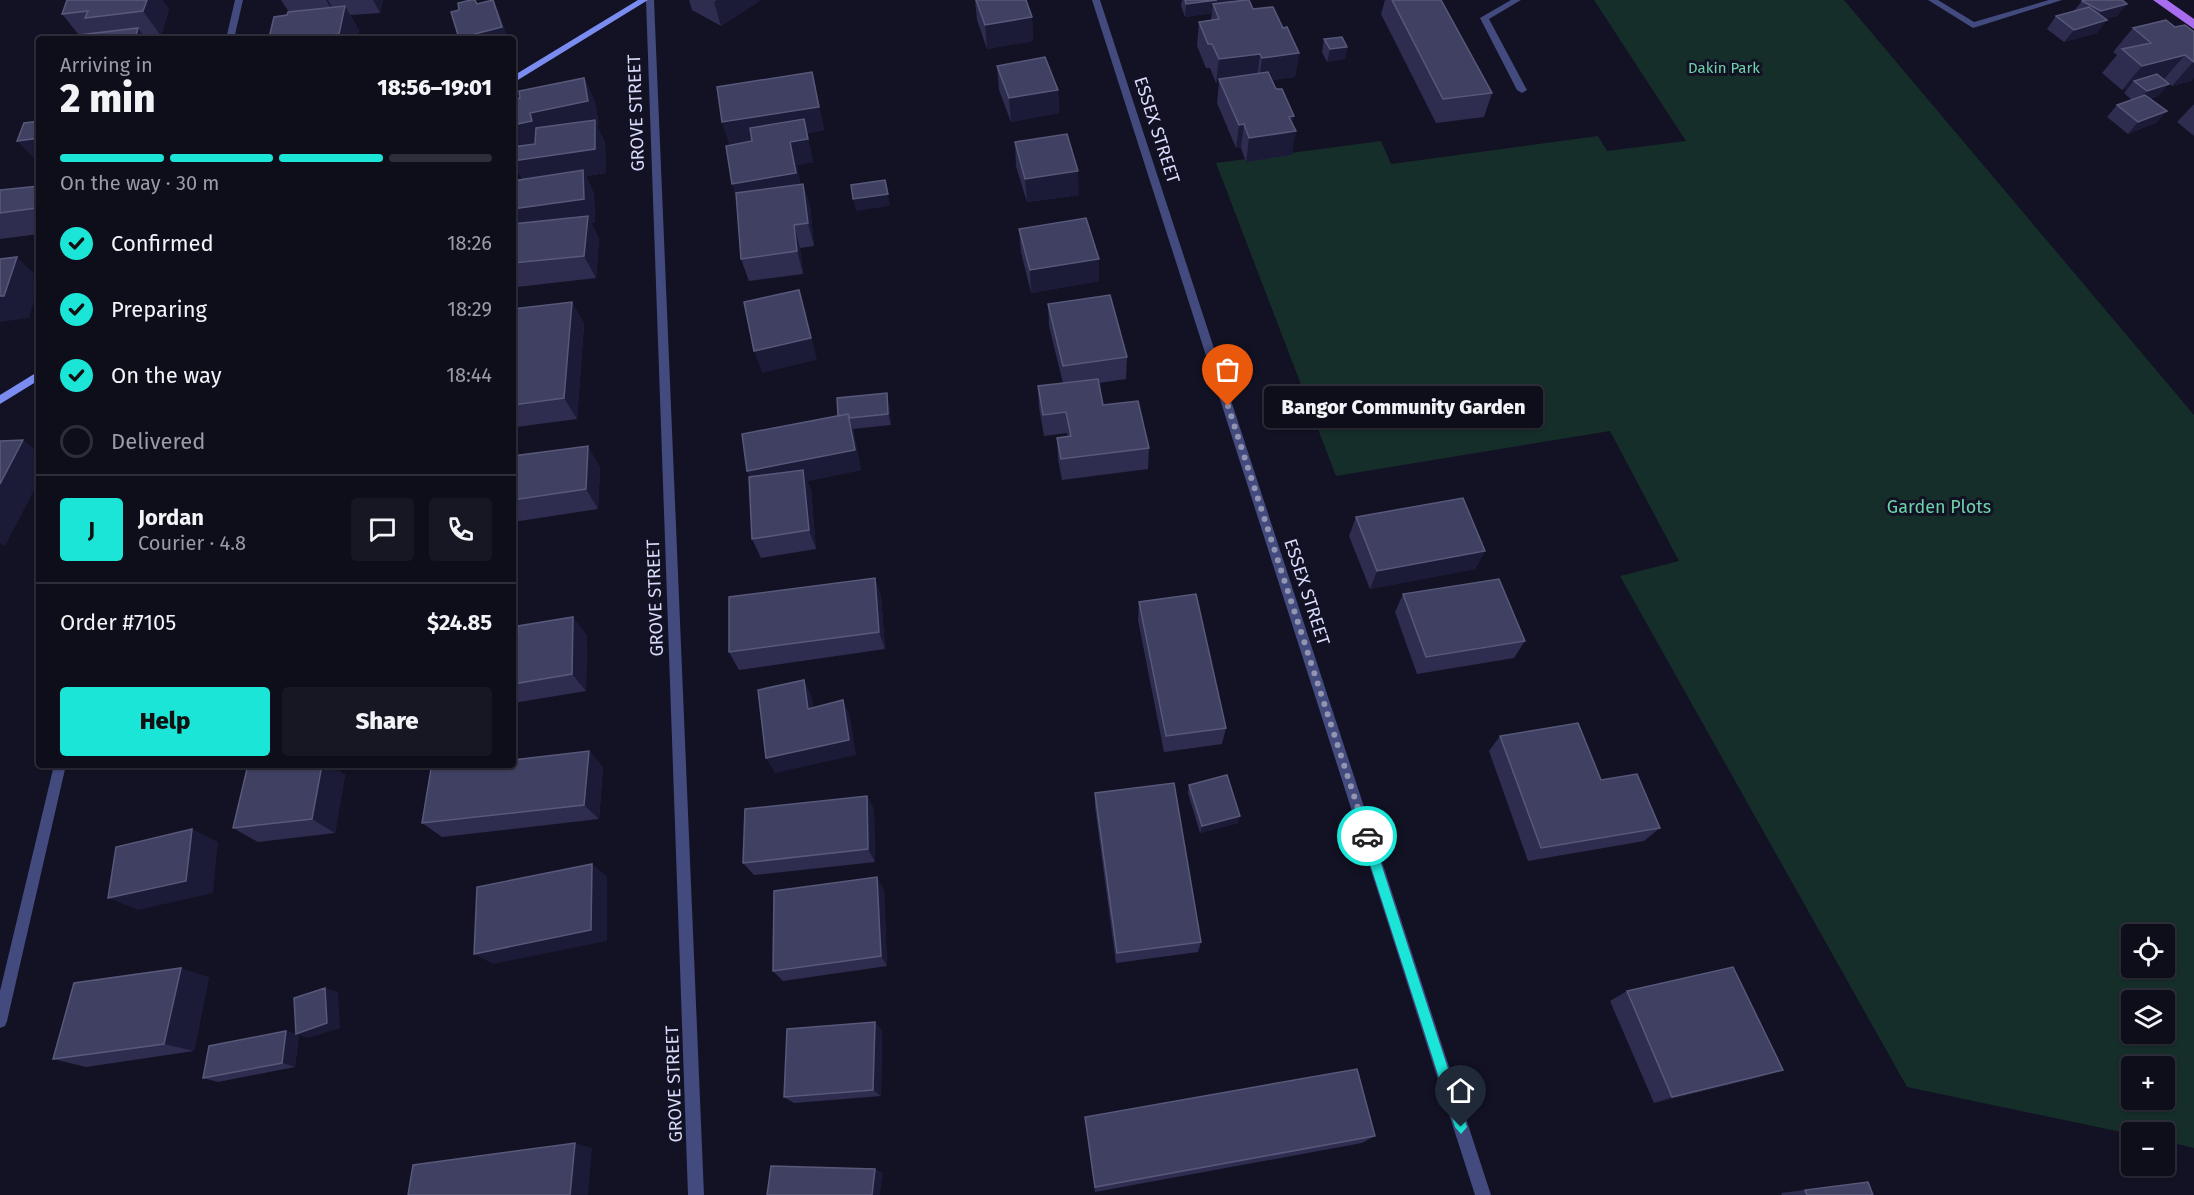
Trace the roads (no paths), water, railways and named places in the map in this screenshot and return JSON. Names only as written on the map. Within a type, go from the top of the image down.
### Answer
[{"type":"main road","points":[[516,78],[644,0]]},
{"type":"main road","points":[[2159,0],[2194,25]]},
{"type":"main road","points":[[0,400],[36,377]]},
{"type":"street","points":[[231,36],[239,0]]},
{"type":"street","name":"GROVE STREET","points":[[650,0],[696,1195]]},
{"type":"street","name":"ESSEX STREET","points":[[1096,0],[1483,1195]]},
{"type":"street","points":[[1517,0],[1484,18],[1522,90]]},
{"type":"street","points":[[1932,0],[1973,25],[2058,0]]},
{"type":"street","points":[[0,1021],[59,768]]},
{"type":"place","name":"Bangor Community Garden","points":[[1228,406]]},
{"type":"park label","name":"Dakin Park","points":[[1724,68]]},
{"type":"park label","name":"Garden Plots","points":[[1939,507]]}]
